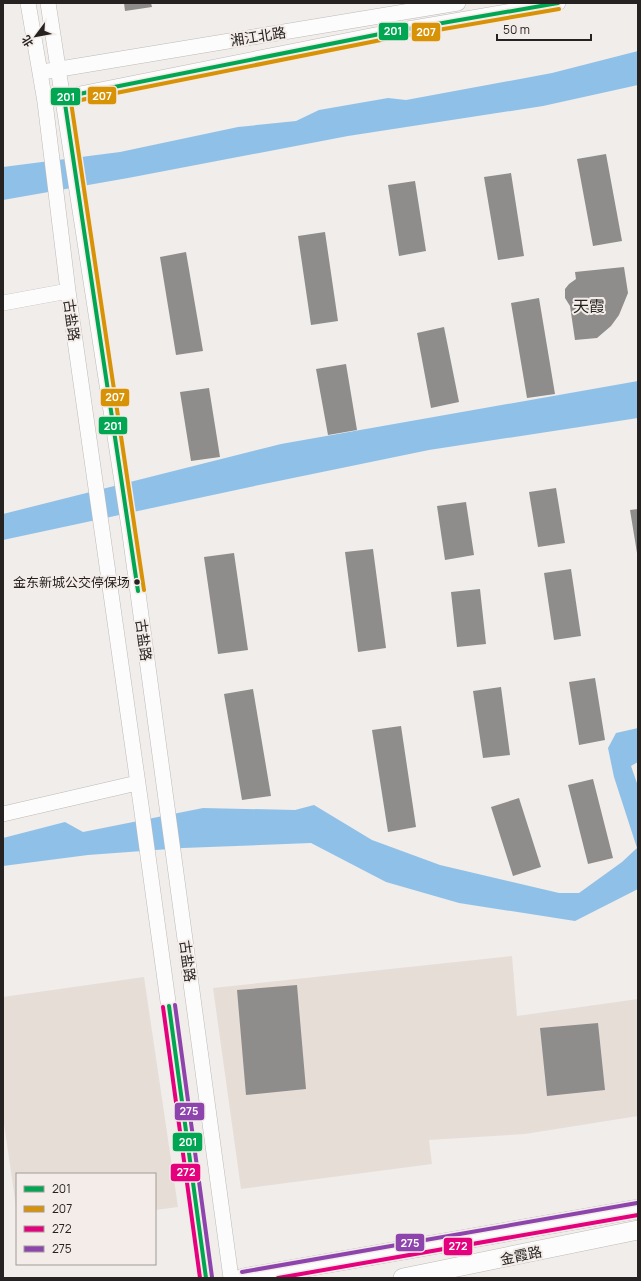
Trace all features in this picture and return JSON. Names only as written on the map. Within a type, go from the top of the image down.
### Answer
[{"type":"main road","name":"金霞路","points":[[243,1278],[638,1209]]},
{"type":"main road","name":"金霞路","points":[[403,1278],[638,1230]]},
{"type":"street","name":"古盐路","points":[[28,3],[45,102],[68,291],[103,532],[206,1278]]},
{"type":"street","name":"古盐路","points":[[48,3],[58,70],[64,97],[129,526],[231,1278]]},
{"type":"street","name":"湘江北路","points":[[40,73],[458,3]]},
{"type":"street","points":[[45,102],[385,33],[558,3]]},
{"type":"street","points":[[3,303],[68,291]]},
{"type":"street","points":[[3,814],[137,784]]},
{"type":"shaded area","points":[[512,956],[517,1016],[638,999],[638,1116],[525,1134],[429,1140],[432,1164],[241,1189],[213,988]]},
{"type":"shaded area","points":[[144,977],[178,1207],[156,1210],[156,1173],[16,1173],[16,1206],[3,1117],[3,997]]},
{"type":"water","points":[[638,51],[638,85],[543,106],[348,136],[3,200],[3,167],[120,152],[238,127],[296,121],[319,110],[388,98],[406,100],[552,73]]},
{"type":"water","points":[[638,381],[638,418],[429,450],[3,540],[3,514],[281,444]]},
{"type":"water","points":[[638,728],[638,762],[631,766],[638,786],[638,889],[575,921],[459,903],[386,882],[311,843],[183,848],[88,855],[3,866],[3,838],[65,822],[83,832],[203,808],[295,810],[314,805],[372,840],[440,865],[559,893],[579,893],[622,862],[637,848],[614,777],[608,748],[616,733]]},
{"type":"building","points":[[124,3],[151,3],[152,7],[125,11]]},
{"type":"building","points":[[606,154],[622,241],[593,246],[577,159]]},
{"type":"building","points":[[511,173],[524,256],[498,260],[484,177]]},
{"type":"building","points":[[415,181],[426,251],[399,256],[388,185]]},
{"type":"building","points":[[325,232],[338,321],[311,325],[298,236]]},
{"type":"building","points":[[186,252],[203,351],[176,355],[160,257]]},
{"type":"building","points":[[624,267],[628,293],[619,315],[611,326],[597,338],[575,340],[570,306],[565,298],[565,289],[576,279],[575,272]]},
{"type":"building","points":[[539,298],[555,394],[527,398],[511,303]]},
{"type":"building","points":[[444,327],[459,402],[431,408],[417,333]]},
{"type":"building","points":[[346,364],[357,430],[328,435],[316,369]]},
{"type":"building","points":[[209,388],[220,457],[191,461],[180,392]]},
{"type":"building","points":[[556,488],[565,543],[538,547],[529,492]]},
{"type":"building","points":[[466,502],[474,555],[445,560],[437,506]]},
{"type":"building","points":[[638,509],[638,553],[637,553],[630,510]]},
{"type":"building","points":[[373,549],[386,648],[358,652],[345,552]]},
{"type":"building","points":[[234,553],[248,650],[218,654],[204,557]]},
{"type":"building","points":[[571,569],[581,636],[554,640],[544,573]]},
{"type":"building","points":[[480,589],[486,644],[457,647],[451,592]]},
{"type":"building","points":[[595,678],[605,740],[579,745],[569,682]]},
{"type":"building","points":[[501,687],[510,755],[483,758],[473,691]]},
{"type":"building","points":[[253,689],[271,796],[242,800],[224,694]]},
{"type":"building","points":[[401,726],[416,827],[388,832],[372,730]]},
{"type":"building","points":[[593,779],[613,858],[588,864],[568,785]]},
{"type":"building","points":[[519,798],[541,867],[513,876],[491,807]]},
{"type":"building","points":[[297,985],[306,1089],[246,1095],[237,990]]},
{"type":"building","points":[[598,1023],[605,1090],[547,1096],[540,1028]]},
{"type":"transit line","name":"201","points":[[138,591],[64,97],[385,33],[558,3]]},
{"type":"transit line","name":"207","points":[[144,590],[71,102],[386,39],[559,9]]},
{"type":"transit line","name":"275","points":[[175,1005],[212,1277]]},
{"type":"transit line","name":"201","points":[[169,1006],[206,1278]]},
{"type":"transit line","name":"272","points":[[163,1007],[200,1278]]},
{"type":"transit line","name":"275","points":[[242,1272],[637,1203]]},
{"type":"transit line","name":"272","points":[[278,1278],[638,1215]]},
{"type":"place","name":"金东新城公交停保场","points":[[137,582]]},
{"type":"district","name":"天霞","points":[[589,306]]}]
